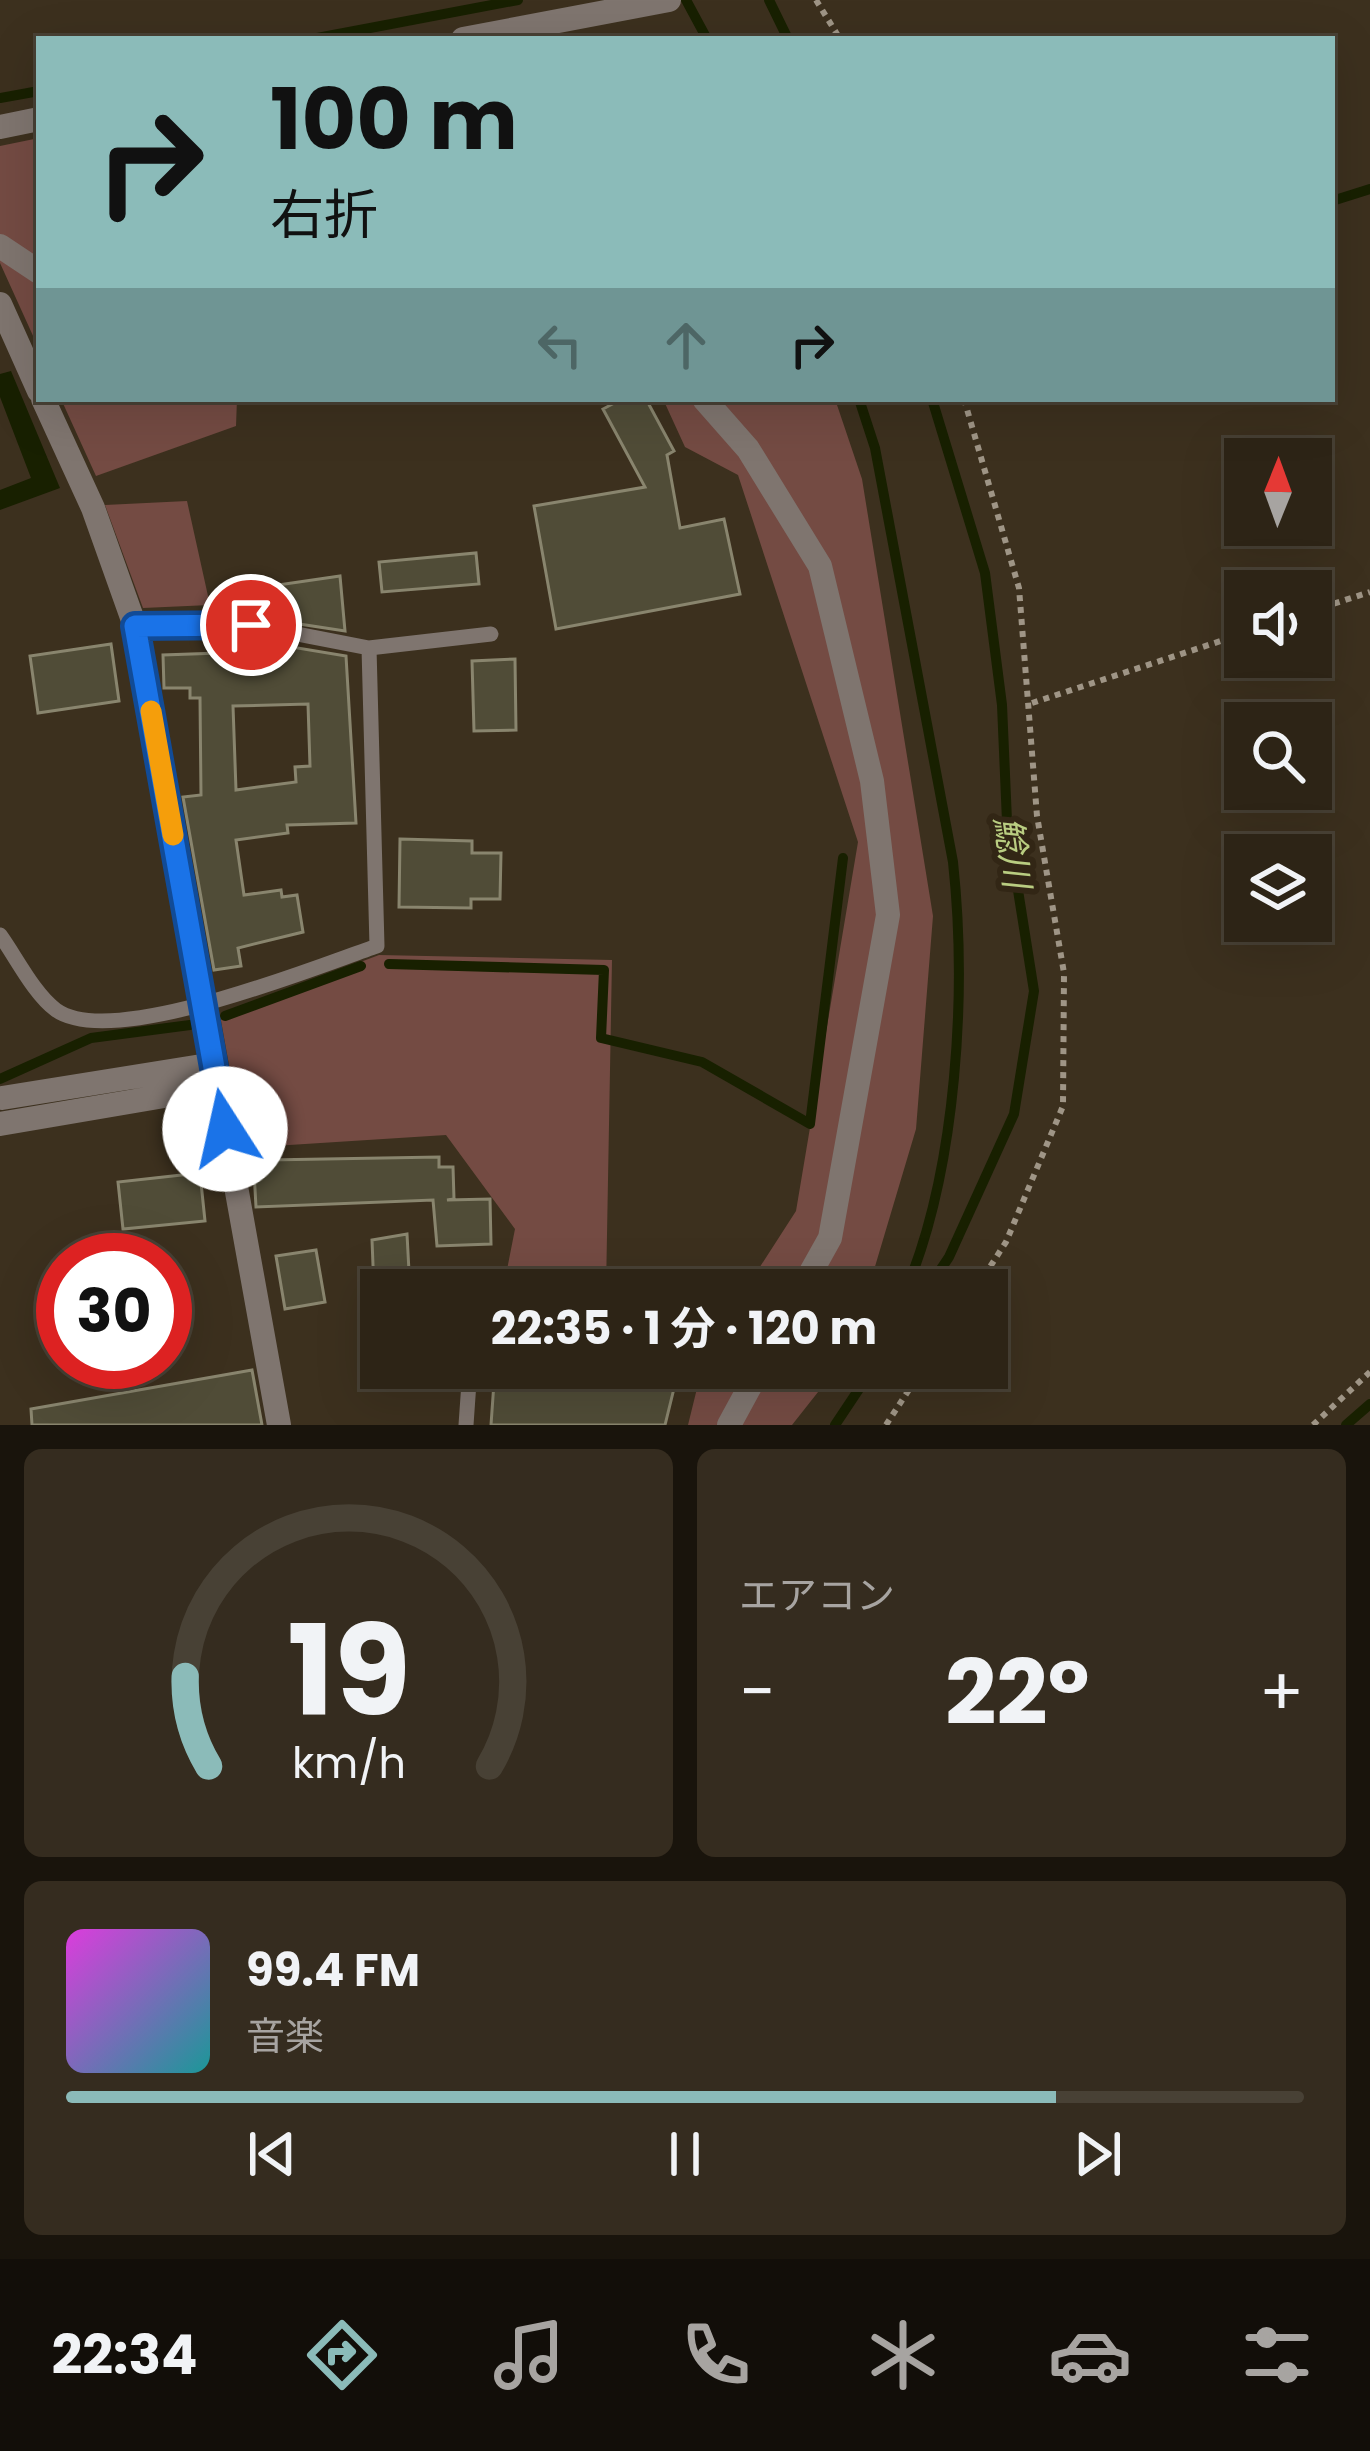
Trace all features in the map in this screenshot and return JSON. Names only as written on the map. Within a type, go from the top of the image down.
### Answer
[{"type":"street","points":[[479,36],[667,0]]},
{"type":"street","points":[[0,127],[36,120]]},
{"type":"street","points":[[0,246],[36,270]]},
{"type":"street","points":[[0,304],[8,344],[36,386]]},
{"type":"street","points":[[44,402],[93,508],[135,626],[279,1425]]},
{"type":"street","points":[[707,402],[748,449],[820,566],[872,781],[888,915],[830,1238],[813,1269]]},
{"type":"street","points":[[2,1098],[215,1076]]},
{"type":"street","points":[[0,1124],[215,1076]]},
{"type":"street","points":[[729,1425],[749,1389]]},
{"type":"lane","points":[[135,626],[251,625],[369,648],[491,634]]},
{"type":"lane","points":[[0,935],[56,1010],[95,1024],[204,1004],[377,946],[369,648]]},
{"type":"lane","points":[[466,1425],[469,1389]]},
{"type":"path","points":[[816,0],[838,36]]},
{"type":"path","points":[[965,402],[1019,588],[1037,817],[1064,973],[1063,1106],[1006,1242],[989,1269]]},
{"type":"path","points":[[1332,604],[1370,592]]},
{"type":"path","points":[[1030,703],[1224,640]]},
{"type":"path","points":[[1312,1425],[1370,1372]]},
{"type":"path","points":[[886,1425],[909,1389]]},
{"type":"shaded area","points":[[36,139],[36,342],[0,263],[0,146]]},
{"type":"shaded area","points":[[11,371],[60,488],[0,510],[0,490],[31,478],[0,397],[0,374]]},
{"type":"shaded area","points":[[62,402],[237,402],[236,426],[96,476]]},
{"type":"shaded area","points":[[664,402],[836,402],[862,479],[933,916],[916,1129],[874,1269],[759,1269],[796,1211],[858,842],[738,475],[685,447]]},
{"type":"shaded area","points":[[187,501],[210,605],[143,608],[105,505]]},
{"type":"shaded area","points":[[379,955],[612,960],[606,1269],[507,1269],[515,1229],[446,1135],[244,1148],[220,1015]]},
{"type":"shaded area","points":[[697,1389],[820,1389],[792,1425],[688,1425]]},
{"type":"building","points":[[616,402],[648,402],[674,451],[667,455],[680,528],[724,519],[740,594],[556,629],[534,506],[645,487],[603,409]]},
{"type":"building","points":[[476,553],[479,584],[382,592],[379,562]]},
{"type":"building","points":[[340,576],[345,631],[227,613],[224,593]]},
{"type":"building","points":[[231,637],[346,656],[356,823],[287,825],[288,833],[236,840],[244,895],[281,890],[282,897],[297,895],[303,932],[238,948],[241,966],[214,970],[183,797],[201,795],[200,698],[190,698],[190,688],[164,688],[163,655],[219,653],[218,648],[232,647]],"holes":[[[308,704],[310,766],[295,767],[296,782],[236,790],[233,706]]]},
{"type":"building","points":[[111,644],[119,701],[38,713],[30,656]]},
{"type":"building","points":[[515,659],[516,730],[474,731],[472,661]]},
{"type":"building","points":[[400,839],[472,841],[472,853],[501,853],[500,899],[471,899],[471,908],[399,907]]},
{"type":"building","points":[[439,1157],[439,1167],[453,1167],[454,1199],[447,1200],[490,1199],[491,1244],[437,1246],[433,1200],[256,1207],[254,1171],[268,1170],[268,1160]]},
{"type":"building","points":[[200,1173],[205,1221],[123,1229],[118,1182]]},
{"type":"building","points":[[407,1234],[409,1269],[373,1269],[372,1240]]},
{"type":"building","points":[[316,1250],[325,1302],[285,1309],[276,1256]]},
{"type":"building","points":[[252,1370],[262,1425],[32,1425],[31,1409],[144,1389],[192,1389],[192,1381]]},
{"type":"building","points":[[494,1389],[674,1389],[665,1425],[491,1425]]},
{"type":"waterway","points":[[328,36],[518,0]]},
{"type":"waterway","points":[[686,0],[705,36]]},
{"type":"waterway","name":"鯰川","points":[[769,0],[787,36]]},
{"type":"waterway","points":[[0,98],[36,92]]},
{"type":"waterway","points":[[1335,200],[1370,189]]},
{"type":"waterway","points":[[860,402],[875,448],[953,862],[957,913],[954,1079],[937,1190],[913,1269]]},
{"type":"waterway","name":"鯰川","points":[[933,402],[985,573],[1002,705],[1007,821],[1034,991],[1014,1114],[941,1269]]},
{"type":"waterway","points":[[389,964],[604,970],[601,1038],[702,1062],[810,1124],[843,858]]},
{"type":"waterway","points":[[225,1016],[361,966]]},
{"type":"waterway","points":[[0,1079],[91,1038],[190,1025]]},
{"type":"waterway","points":[[835,1425],[859,1389]]},
{"type":"waterway","points":[[1346,1425],[1370,1404]]},
{"type":"slow traffic","points":[[151,711],[173,835]]},
{"type":"route","points":[[225,1129],[135,626],[251,625]]}]
